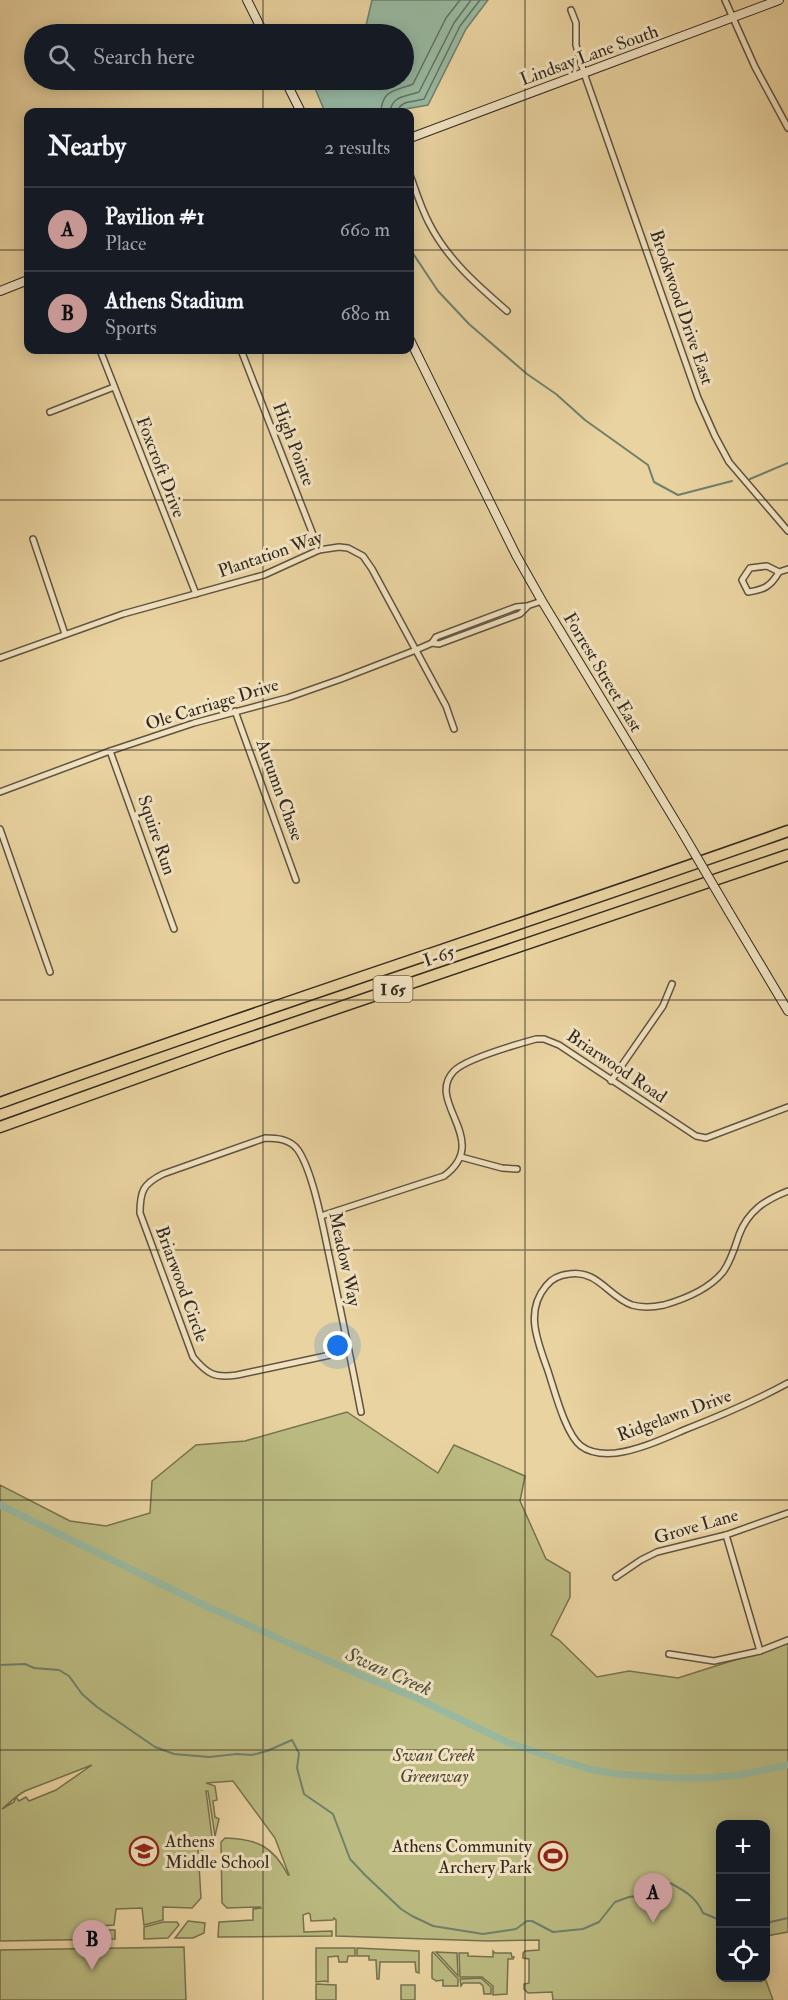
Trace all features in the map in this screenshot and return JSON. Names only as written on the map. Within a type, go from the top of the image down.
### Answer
[{"type":"highway","name":"I 65","points":[[0,1104],[262,1010],[660,877],[788,831]]},
{"type":"highway","name":"I-65","points":[[0,1128],[246,1040],[788,855]]},
{"type":"street","points":[[247,0],[259,24]]},
{"type":"street","points":[[725,0],[731,18],[788,128]]},
{"type":"street","name":"Lindsay Lane South","points":[[414,137],[779,0]]},
{"type":"street","name":"Brookwood Drive East","points":[[571,10],[576,23],[576,45],[584,73],[698,398],[729,462],[788,531]]},
{"type":"street","points":[[290,90],[299,108]]},
{"type":"street","points":[[414,185],[429,223],[449,256],[478,286],[507,310]]},
{"type":"street","points":[[0,291],[24,282]]},
{"type":"street","name":"Forrest Street East","points":[[414,348],[464,453],[542,601],[788,1011]]},
{"type":"street","name":"Foxcroft Drive","points":[[102,354],[196,594]]},
{"type":"street","name":"High Pointe","points":[[243,354],[319,550]]},
{"type":"street","points":[[50,412],[114,387]]},
{"type":"street","points":[[33,539],[65,634]]},
{"type":"street","name":"Plantation Way","points":[[0,658],[123,614],[264,575],[319,550],[348,548],[363,556],[372,569],[446,705],[454,729]]},
{"type":"street","points":[[779,572],[767,566],[750,568],[742,580],[748,592],[763,590],[774,581],[779,572],[788,569]]},
{"type":"street","name":"Ole Carriage Drive","points":[[0,792],[110,751],[341,680],[432,643],[439,644],[520,614],[527,606],[542,601]]},
{"type":"street","name":"Autumn Chase","points":[[235,711],[296,880]]},
{"type":"street","name":"Squire Run","points":[[110,751],[174,929]]},
{"type":"street","points":[[0,829],[50,972]]},
{"type":"street","points":[[611,1081],[663,1006],[672,984]]},
{"type":"street","name":"Briarwood Road","points":[[462,1157],[463,1145],[446,1087],[453,1072],[467,1064],[521,1044],[544,1039],[558,1045],[696,1136],[706,1138],[788,1107]]},
{"type":"street","name":"Meadow Way","points":[[265,1138],[282,1138],[297,1148],[304,1162],[321,1216],[361,1412]]},
{"type":"street","name":"Briarwood Circle","points":[[265,1138],[164,1174],[149,1181],[140,1195],[140,1213],[193,1357],[205,1371],[221,1377],[349,1351]]},
{"type":"street","points":[[321,1216],[444,1176],[462,1157],[502,1168],[517,1169]]},
{"type":"street","name":"Ridgelawn Drive","points":[[788,1191],[771,1197],[747,1218],[724,1270],[713,1282],[699,1290],[663,1305],[647,1307],[632,1304],[592,1276],[576,1273],[560,1275],[547,1285],[538,1298],[533,1322],[570,1435],[582,1447],[597,1453],[615,1453],[663,1439],[788,1383]]},
{"type":"street","name":"Grove Lane","points":[[616,1577],[657,1552],[726,1535],[788,1513]]},
{"type":"street","points":[[726,1535],[760,1651]]},
{"type":"street","points":[[669,1654],[714,1660],[760,1651],[788,1640]]},
{"type":"green space","name":"Swan Creek Greenway","points":[[347,1412],[438,1473],[454,1445],[525,1476],[520,1501],[546,1559],[570,1573],[570,1597],[551,1635],[597,1677],[629,1671],[678,1678],[788,1643],[788,1932],[770,1935],[770,1820],[716,1820],[716,1982],[766,1982],[773,2000],[553,2000],[552,1992],[528,1993],[524,1989],[524,1984],[529,1983],[529,1959],[523,1958],[523,1953],[539,1950],[539,1940],[488,1941],[336,1936],[334,1918],[333,1920],[311,1921],[308,1913],[303,1915],[304,1932],[332,1931],[332,1936],[218,1937],[219,1922],[253,1920],[253,1909],[261,1908],[227,1908],[222,1903],[221,1842],[225,1838],[246,1840],[263,1846],[276,1857],[289,1875],[275,1838],[233,1781],[206,1783],[215,1786],[217,1800],[213,1801],[215,1817],[219,1819],[215,1836],[208,1791],[206,1791],[213,1844],[202,1850],[198,1849],[201,1898],[192,1908],[163,1907],[163,1920],[144,1925],[142,1908],[116,1909],[114,1925],[83,1927],[83,1930],[115,1930],[115,1939],[0,1941],[0,1485],[70,1521],[106,1526],[150,1513],[152,1481],[196,1445],[245,1441]],"holes":[[[92,1765],[56,1790],[29,1801],[26,1797],[19,1801],[16,1797],[25,1791]],[[16,1797],[14,1802],[2,1809]]]},
{"type":"green space","points":[[188,1921],[205,1923],[204,1933],[193,1938],[175,1938]]},
{"type":"green space","points":[[163,1922],[177,1922],[179,1925],[168,1938],[144,1939],[144,1927]]},
{"type":"green space","points":[[184,1947],[186,2000],[0,2000],[0,1950]]},
{"type":"green space","points":[[316,1948],[355,1948],[355,1956],[348,1956],[347,1962],[339,1962],[338,1956],[328,1957],[328,1982],[316,1982]]},
{"type":"green space","points":[[357,1948],[419,1951],[419,1973],[416,1972],[415,1962],[380,1962],[379,1979],[377,1979],[376,1960],[369,1960],[369,1956],[357,1956]]},
{"type":"green space","points":[[493,1951],[511,1953],[514,1957],[508,1959],[507,1994],[493,1995],[493,1986],[482,1977],[460,1977],[459,1953],[468,1953],[468,1956],[493,1957]]},
{"type":"green space","points":[[433,1952],[458,1979],[458,1986],[443,1986],[443,1980],[436,1981],[432,1978]]},
{"type":"green space","points":[[436,1952],[457,1953],[458,1976]]},
{"type":"green space","points":[[481,1978],[491,1987],[491,1994],[484,1994],[480,1983],[463,1983],[461,1986],[460,1979]]},
{"type":"green space","points":[[316,1984],[336,1985],[336,2000],[316,2000]]},
{"type":"green space","points":[[401,1985],[415,1985],[415,2000],[401,2000]]},
{"type":"water","points":[[372,0],[488,0],[466,29],[428,105],[411,108],[323,108],[316,90],[414,90],[414,24],[366,24]]},
{"type":"waterway","points":[[414,255],[438,291],[469,324],[585,420],[648,465],[654,482],[678,495],[732,481]]},
{"type":"waterway","points":[[750,479],[788,463]]},
{"type":"waterway","name":"Swan Creek","points":[[0,1505],[208,1607],[414,1697],[509,1743],[563,1761],[589,1769],[618,1774],[673,1778],[739,1775],[788,1765]]},
{"type":"waterway","points":[[0,1665],[25,1664],[34,1668],[59,1670],[69,1676],[82,1694],[97,1707],[155,1747],[174,1754],[209,1757],[252,1755],[292,1740],[299,1753],[297,1768],[304,1794],[333,1814],[350,1859],[401,1909],[433,1926],[483,1934],[516,1929],[527,1921],[532,1921],[553,1932],[583,1929],[599,1922],[615,1902],[646,1895],[670,1883],[690,1895],[703,1913],[716,1918]]},
{"type":"waterway","points":[[770,1922],[788,1918]]},
{"type":"place","name":"Athens Middle School","points":[[144,1851]]},
{"type":"place","name":"Athens Community Archery Park","points":[[553,1856]]},
{"type":"place","name":"Pavilion #1","points":[[653,1923]]},
{"type":"place","name":"Athens Stadium","points":[[92,1970]]}]
